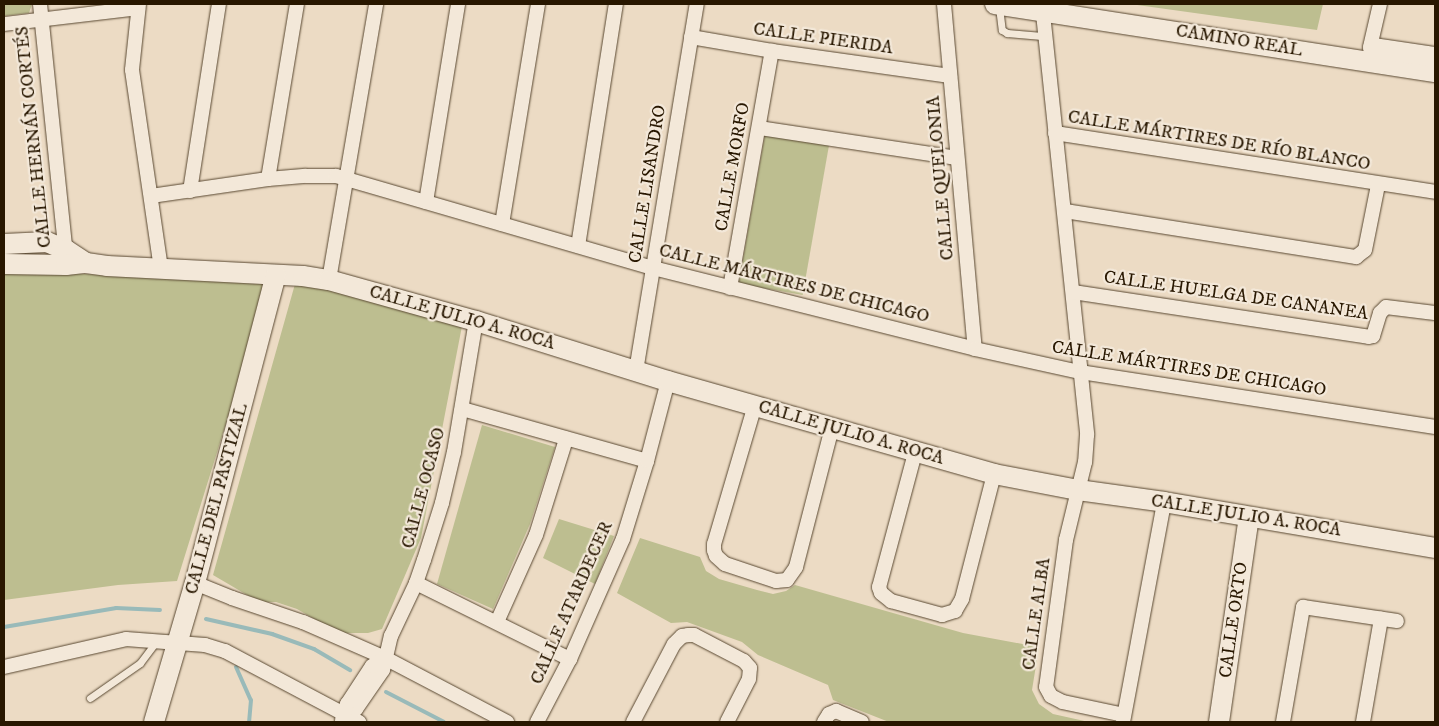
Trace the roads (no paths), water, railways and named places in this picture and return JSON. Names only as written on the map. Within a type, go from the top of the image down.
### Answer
[{"type":"street","points":[[190,191],[218,4]]},
{"type":"street","points":[[268,179],[297,4]]},
{"type":"street","points":[[330,280],[376,4]]},
{"type":"street","points":[[426,202],[458,4]]},
{"type":"street","points":[[502,224],[538,4]]},
{"type":"street","points":[[578,246],[616,4]]},
{"type":"street","name":"CALLE LISANDRO","points":[[636,371],[696,4]]},
{"type":"street","name":"CALLE QUELONIA","points":[[944,4],[975,349]]},
{"type":"street","name":"CAMINO REAL","points":[[997,4],[1042,7],[1435,72]]},
{"type":"street","name":"CAMINO REAL","points":[[1079,4],[1435,57]]},
{"type":"street","points":[[1370,47],[1380,4]]},
{"type":"street","points":[[4,24],[40,11],[138,6],[132,70],[161,270]]},
{"type":"street","points":[[1042,7],[1065,211],[1087,435],[1078,490]]},
{"type":"street","name":"CALLE HERNÁN CORTÉS","points":[[40,11],[66,257]]},
{"type":"street","name":"CALLE PIERIDA","points":[[691,37],[772,51],[950,76]]},
{"type":"street","name":"CALLE MORFO","points":[[730,288],[772,51]]},
{"type":"street","points":[[759,128],[957,158]]},
{"type":"street","name":"CALLE MÁRTIRES DE RÍO BLANCO","points":[[1055,133],[1378,185],[1435,192]]},
{"type":"street","name":"CALLE MÁRTIRES DE CHICAGO","points":[[151,196],[268,179],[322,175],[348,179],[653,268],[975,349],[1080,372],[1435,427]]},
{"type":"street","name":"CALLE MÁRTIRES DE RÍO BLANCO","points":[[1065,211],[1356,257],[1365,250],[1378,185]]},
{"type":"street","points":[[4,244],[47,242],[66,257]]},
{"type":"street","name":"CALLE JULIO A. ROCA","points":[[4,264],[66,257],[86,263],[161,270],[276,275],[330,280],[476,321],[668,381],[994,474],[1078,490],[1164,502],[1435,548]]},
{"type":"street","name":"CALLE DEL PASTIZAL","points":[[154,722],[195,583],[276,275]]},
{"type":"street","name":"CALLE HUELGA DE CANANEA","points":[[1073,292],[1369,338],[1373,336],[1380,313],[1386,307],[1435,313]]},
{"type":"street","name":"CALLE OCASO","points":[[385,658],[391,636],[416,583],[442,503],[462,409],[476,321]]},
{"type":"street","name":"CALLE ATARDECER","points":[[537,722],[570,659],[624,539],[648,461],[668,381]]},
{"type":"street","points":[[755,405],[714,544],[714,550],[716,556],[725,564],[776,581],[788,580],[796,567],[832,428]]},
{"type":"street","points":[[462,409],[648,461]]},
{"type":"street","points":[[497,622],[538,530],[566,439]]},
{"type":"street","points":[[915,453],[879,587],[881,594],[891,601],[942,615],[955,611],[962,599],[994,474]]},
{"type":"street","name":"CALLE ALBA","points":[[1078,490],[1066,540],[1046,687],[1051,696],[1062,702],[1123,719],[1164,502]]},
{"type":"street","name":"CALLE ORTO","points":[[1219,722],[1250,517]]},
{"type":"street","points":[[195,583],[232,598],[303,622],[385,658],[507,722]]},
{"type":"street","points":[[416,583],[570,659]]},
{"type":"street","points":[[1283,722],[1303,607],[1397,621]]},
{"type":"street","points":[[1363,722],[1381,619]]},
{"type":"street","points":[[633,722],[674,644],[682,636],[694,635],[744,661],[750,668],[749,679],[727,722]]},
{"type":"street","points":[[4,667],[118,640],[136,639],[205,645],[225,651],[343,719],[359,722]]},
{"type":"street","points":[[343,719],[347,704],[372,666],[385,658]]},
{"type":"street","points":[[824,722],[829,714],[836,711],[862,722]]},
{"type":"lane","points":[[997,4],[1002,30],[1007,34],[1045,36]]},
{"type":"lane","points":[[90,698],[140,663],[156,642]]},
{"type":"waterway","points":[[4,627],[116,608],[160,610]]},
{"type":"waterway","points":[[206,619],[272,634],[314,649],[350,670]]},
{"type":"waterway","points":[[236,667],[251,700],[249,722]]},
{"type":"waterway","points":[[386,692],[444,722]]}]
